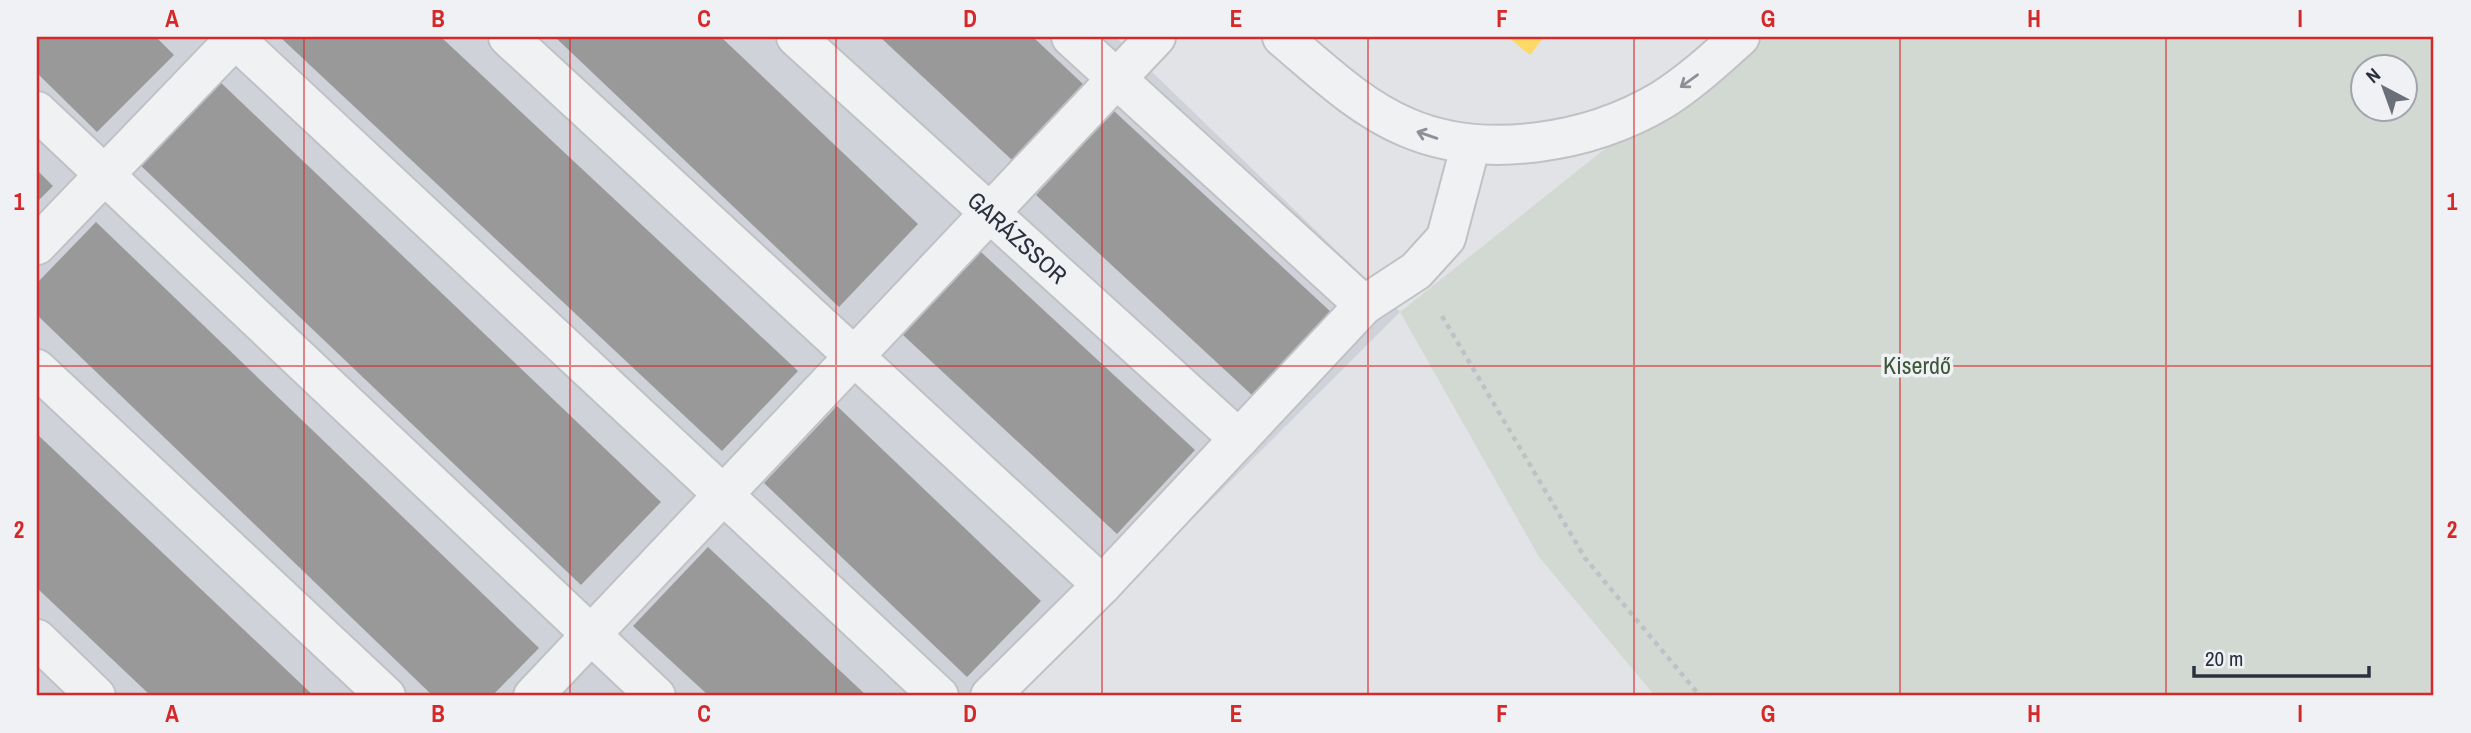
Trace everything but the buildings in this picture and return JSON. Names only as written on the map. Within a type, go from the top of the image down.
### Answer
[{"type":"street","points":[[508,37],[1102,585]]},
{"type":"street","name":"GARÁZSSOR","points":[[796,37],[1239,439]]},
{"type":"street","points":[[1071,37],[1364,305]]},
{"type":"street","points":[[533,696],[1156,37]]},
{"type":"street","points":[[1282,37],[1354,98],[1374,110],[1405,127],[1441,139],[1471,144],[1539,141],[1600,127],[1660,101],[1695,77],[1741,37]]},
{"type":"street","points":[[37,245],[235,38],[939,696]]},
{"type":"street","points":[[37,111],[656,696]]},
{"type":"street","points":[[990,696],[1102,585],[1364,305],[1416,271],[1446,238],[1471,144]]},
{"type":"street","points":[[37,369],[386,696]]},
{"type":"street","points":[[37,639],[96,696]]},
{"type":"path","points":[[1416,271],[1585,558],[1700,696]]},
{"type":"shaded area","points":[[37,37],[1116,37],[1400,312],[1015,696],[37,696]]},
{"type":"green space","name":"Kiserdő","points":[[1736,37],[2434,37],[2434,696],[1655,696],[1539,557],[1400,312],[1695,77]]}]
